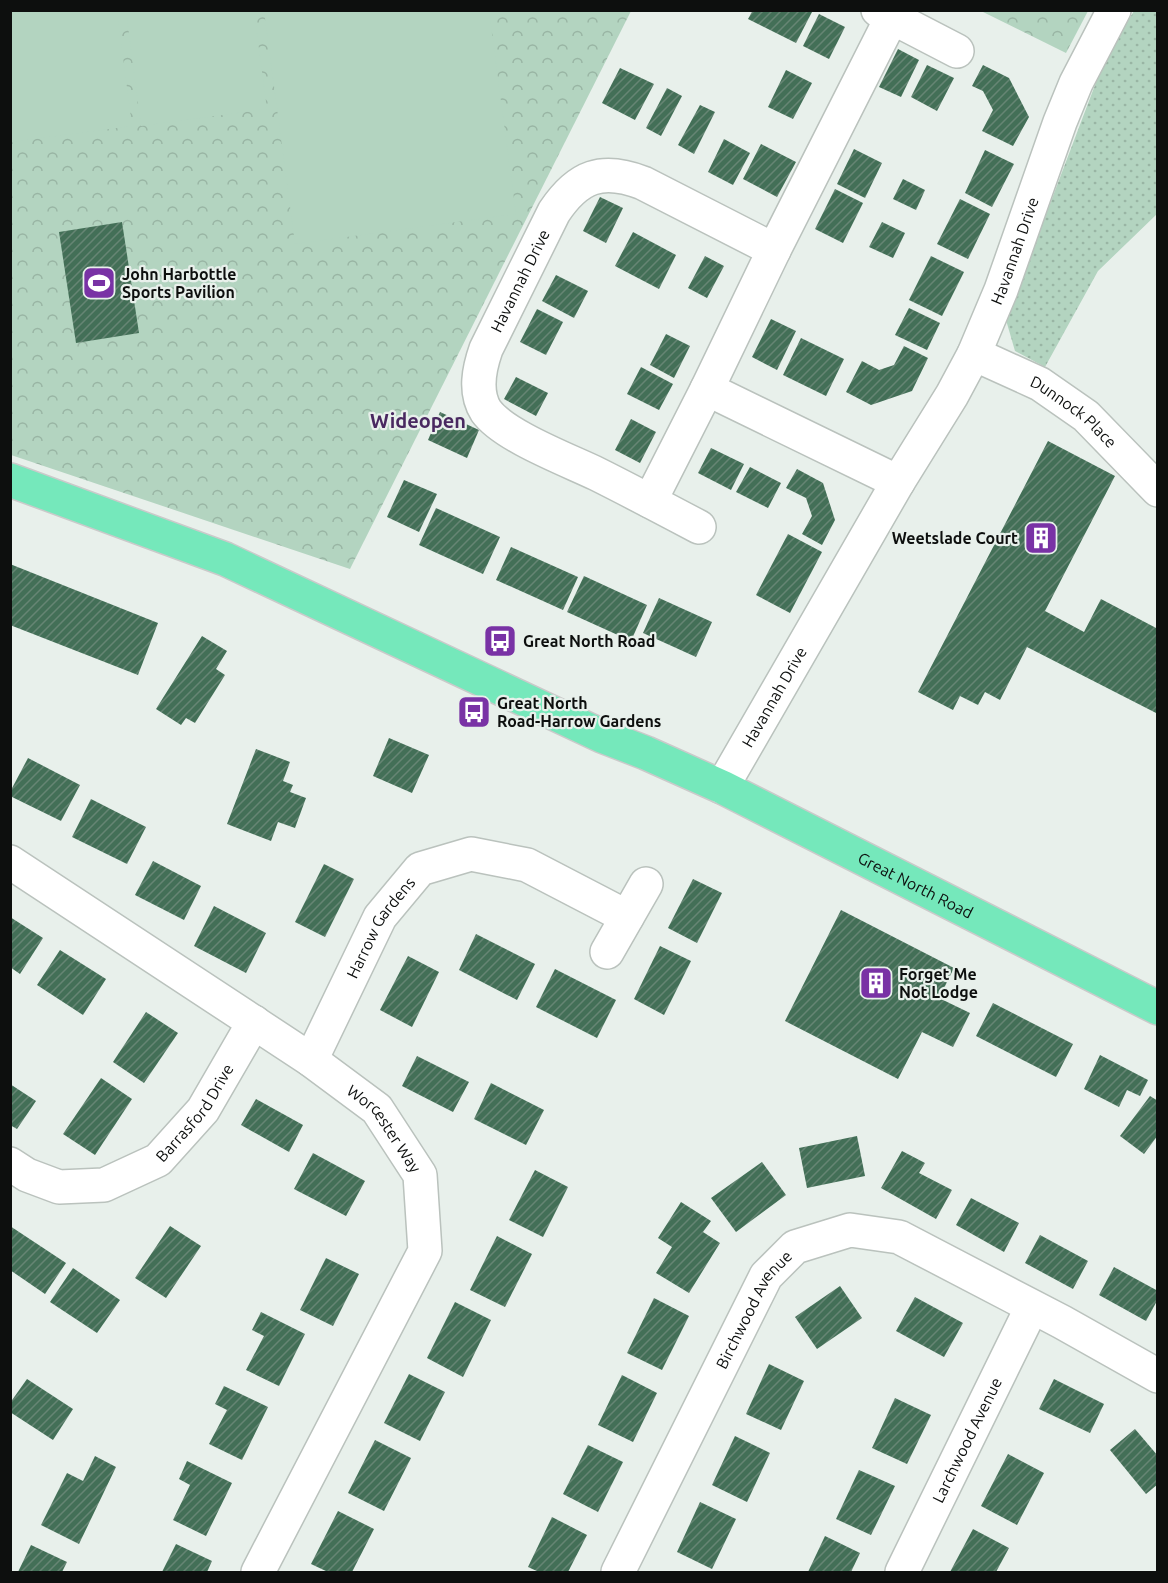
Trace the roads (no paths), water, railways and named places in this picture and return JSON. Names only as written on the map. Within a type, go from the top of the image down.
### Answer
[{"type":"main road","name":"Great North Road","points":[[10,480],[225,559],[603,736],[722,787],[1158,1008]]},
{"type":"street","name":"Havannah Drive","points":[[722,787],[974,354],[1000,290],[1072,92],[1114,10]]},
{"type":"street","points":[[650,501],[707,389],[885,14],[957,51]]},
{"type":"street","name":"Havannah Drive","points":[[699,527],[527,441],[495,421],[485,410],[480,397],[478,380],[480,364],[554,212],[574,187],[585,181],[600,176],[615,175],[630,178],[774,250]]},
{"type":"street","name":"Dunnock Place","points":[[974,354],[1040,384],[1086,416],[1158,490]]},
{"type":"street","points":[[707,389],[898,482]]},
{"type":"street","name":"Harrow Gardens","points":[[311,1060],[380,917],[420,869],[471,854],[527,865],[627,917]]},
{"type":"street","name":"Worcester Way","points":[[10,862],[311,1060],[377,1110],[420,1175],[425,1251],[258,1572]]},
{"type":"street","points":[[607,952],[646,884]]},
{"type":"street","name":"Barrasford Drive","points":[[10,1164],[27,1175],[59,1187],[104,1185],[158,1160],[203,1110],[254,1022]]},
{"type":"street","name":"Birchwood Avenue","points":[[618,1572],[766,1276],[795,1246],[850,1230],[899,1237],[1062,1322],[1158,1376]]},
{"type":"street","name":"Larchwood Avenue","points":[[902,1572],[1032,1307]]},
{"type":"place","name":"John Harbottle Sports Pavilion","points":[[99,283]]},
{"type":"place","name":"Weetslade Court","points":[[1041,538]]},
{"type":"place","name":"Great North Road","points":[[500,641]]},
{"type":"place","name":"Great North Road-Harrow Gardens","points":[[474,712]]},
{"type":"place","name":"Forget Me Not Lodge","points":[[876,983]]},
{"type":"district","name":"Wideopen","points":[[418,421]]}]
